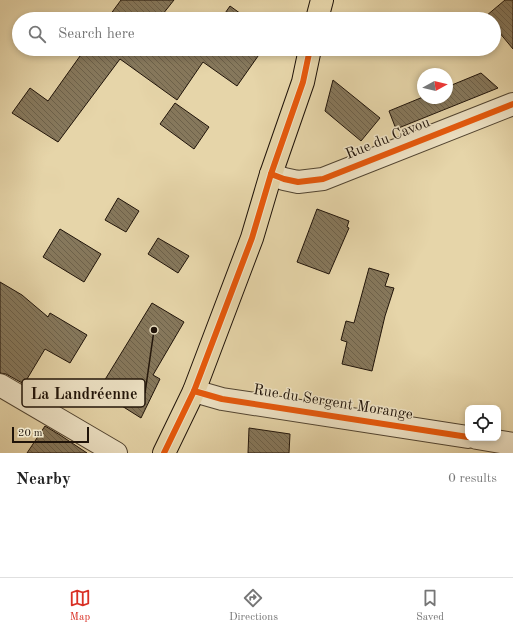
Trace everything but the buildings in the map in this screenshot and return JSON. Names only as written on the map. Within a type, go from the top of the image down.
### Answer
[{"type":"main road","points":[[319,12],[322,0]]},
{"type":"main road","points":[[164,453],[194,391],[252,238],[271,174],[303,82],[309,56]]},
{"type":"street","name":"Rue du Cavou","points":[[271,174],[298,182],[324,178],[513,104]]},
{"type":"street","points":[[0,385],[116,453]]},
{"type":"street","name":"Rue du Sergent Morange","points":[[194,391],[222,399],[465,437]]},
{"type":"street","points":[[495,441],[513,444]]},
{"type":"cycle path","points":[[164,453],[194,391],[252,238],[271,174],[303,82],[309,56]]},
{"type":"cycle path","points":[[271,174],[298,182],[323,179],[513,104]]},
{"type":"cycle path","points":[[194,391],[222,399],[465,437]]},
{"type":"place","name":"La Landréenne","points":[[154,330]]}]
